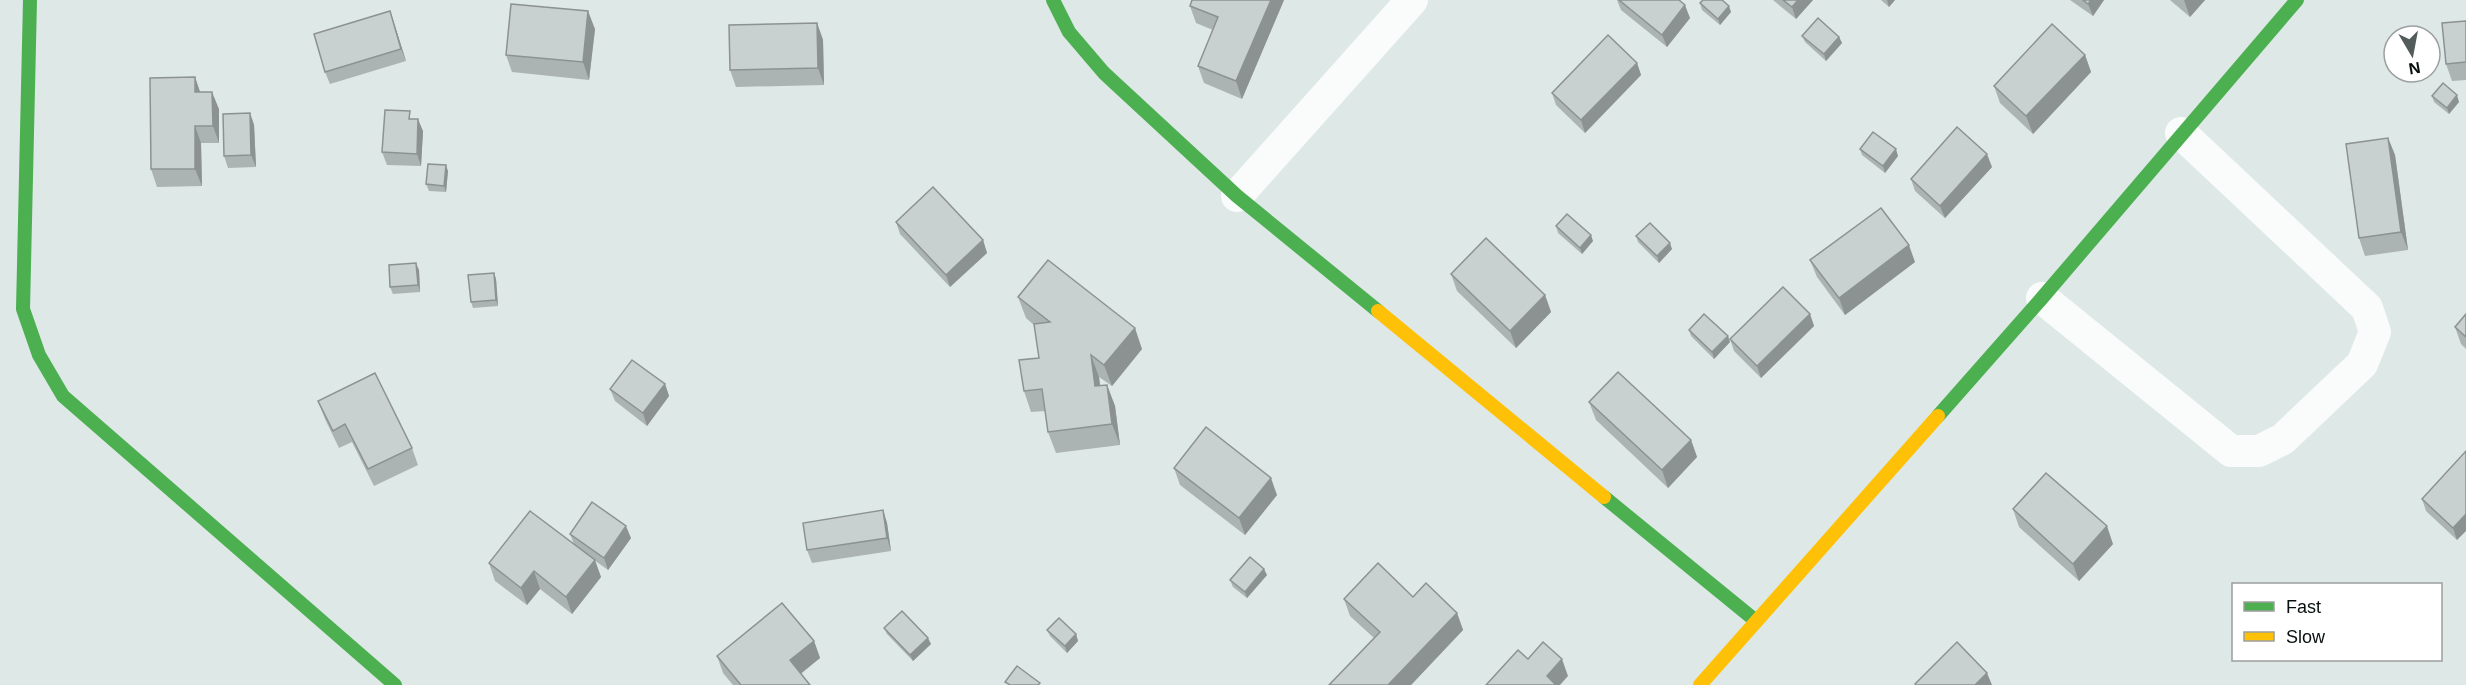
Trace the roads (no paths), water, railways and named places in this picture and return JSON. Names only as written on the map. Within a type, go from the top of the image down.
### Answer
[{"type":"street","points":[[30,0],[24,309],[39,355],[63,396],[396,685]]},
{"type":"street","points":[[1053,0],[1069,32],[1104,73],[1237,196],[1756,621]]},
{"type":"street","points":[[1237,196],[1412,0]]},
{"type":"street","points":[[1700,685],[2042,298],[2297,0]]},
{"type":"street","points":[[2042,298],[2231,451],[2259,451],[2283,439],[2362,364],[2375,332],[2367,308],[2181,133]]}]
